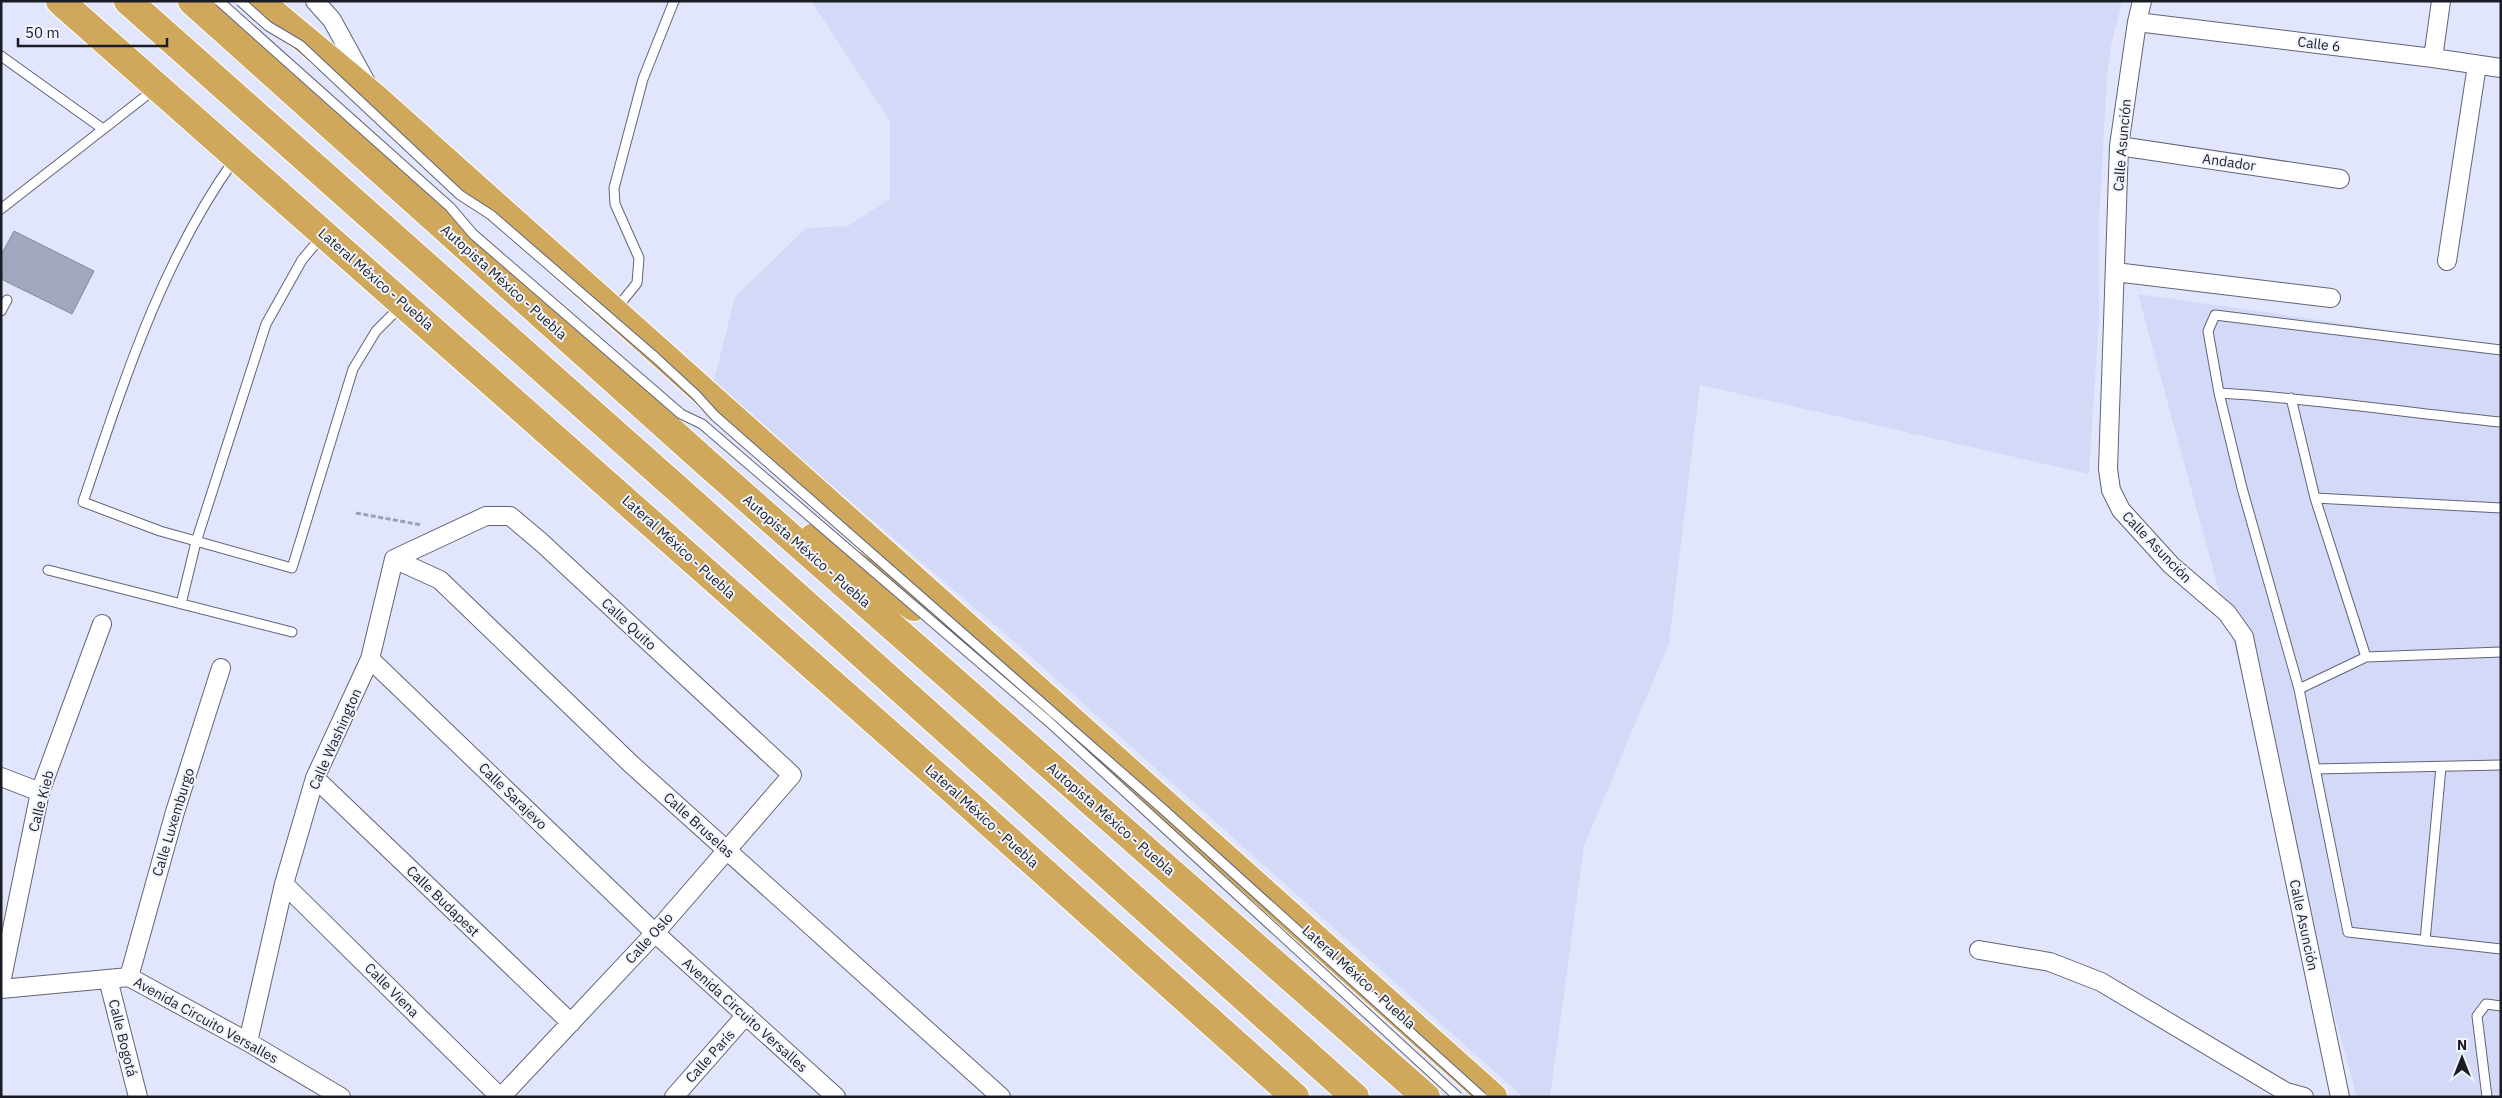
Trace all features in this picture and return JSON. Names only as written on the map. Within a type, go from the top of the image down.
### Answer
[{"type":"highway","name":"Lateral México - Puebla","points":[[60,1],[404,303],[1295,1097]]},
{"type":"highway","points":[[128,1],[691,501],[1355,1097]]},
{"type":"highway","name":"Autopista México - Puebla","points":[[192,1],[709,465],[1426,1097]]},
{"type":"highway","name":"Lateral México - Puebla","points":[[259,1],[373,96],[1493,1097]]},
{"type":"highway","points":[[709,465],[1051,701]]},
{"type":"street","points":[[315,1],[332,20],[373,96]]},
{"type":"street","name":"Calle Asunción","points":[[2142,1],[2137,22],[2119,146],[2108,470],[2111,490],[2121,510],[2170,565],[2226,613],[2244,637],[2340,1097]]},
{"type":"street","points":[[2433,58],[2441,1]]},
{"type":"street","name":"Calle 6","points":[[2137,22],[2501,68]]},
{"type":"street","points":[[2447,261],[2477,64]]},
{"type":"street","name":"Andador","points":[[2119,146],[2340,178]]},
{"type":"street","points":[[2115,272],[2331,298]]},
{"type":"street","name":"Calle Quito","points":[[452,531],[486,516],[510,516],[541,542],[792,775]]},
{"type":"street","points":[[394,559],[452,531]]},
{"type":"street","name":"Calle Washington","points":[[248,1042],[284,884],[315,778],[370,659],[394,559]]},
{"type":"street","name":"Calle Bruselas","points":[[394,559],[440,580],[631,764],[1000,1097]]},
{"type":"street","name":"Calle Kieb","points":[[1,984],[40,792],[102,624]]},
{"type":"street","name":"Calle Sarajevo","points":[[370,659],[655,933]]},
{"type":"street","name":"Calle Luxemburgo","points":[[129,977],[175,812],[221,668]]},
{"type":"street","name":"Calle Oslo","points":[[500,1097],[655,933],[792,775]]},
{"type":"street","points":[[1,777],[40,792]]},
{"type":"street","name":"Calle Budapest","points":[[315,778],[571,1023]]},
{"type":"street","name":"Calle Viena","points":[[284,884],[500,1097]]},
{"type":"street","name":"Avenida Circuito Versalles","points":[[655,933],[836,1097]]},
{"type":"street","points":[[1979,950],[2050,962],[2101,982],[2286,1092],[2304,1097]]},
{"type":"street","name":"Avenida Circuito Versalles","points":[[1,989],[129,977],[248,1042],[340,1096]]},
{"type":"street","name":"Calle Bogotá","points":[[108,979],[138,1097]]},
{"type":"street","name":"Calle París","points":[[674,1097],[746,1015]]},
{"type":"lane","points":[[219,1],[450,207],[473,234],[681,414],[702,424],[1048,721],[1458,1097]]},
{"type":"lane","points":[[240,1],[268,26],[300,45],[460,195],[491,216],[656,358],[715,416],[1164,810],[1482,1097]]},
{"type":"lane","points":[[614,311],[637,283],[639,258],[615,204],[614,188],[643,79],[674,1]]},
{"type":"lane","points":[[1,56],[103,129]]},
{"type":"lane","points":[[1,209],[158,87]]},
{"type":"lane","points":[[237,156],[215,186],[171,269],[134,353],[83,502],[196,542],[292,568],[353,369],[376,331],[404,303]]},
{"type":"lane","points":[[181,604],[196,542],[266,324],[302,260],[324,234]]},
{"type":"lane","points":[[1,311],[7,300]]},
{"type":"lane","points":[[2501,350],[2215,315],[2208,331],[2219,393],[2242,488],[2299,689],[2348,932],[2501,949]]},
{"type":"lane","points":[[2219,393],[2291,398],[2397,412],[2501,422]]},
{"type":"lane","points":[[2291,398],[2315,498],[2366,657]]},
{"type":"lane","points":[[2315,498],[2501,508]]},
{"type":"lane","points":[[48,570],[292,632]]},
{"type":"lane","points":[[2299,689],[2366,657],[2501,652]]},
{"type":"lane","points":[[2315,769],[2501,766]]},
{"type":"lane","points":[[2425,941],[2441,767]]},
{"type":"lane","points":[[2488,1097],[2477,1016],[2486,1004],[2501,1006]]},
{"type":"path","points":[[356,513],[452,531]]},
{"type":"shaded area","points":[[811,1],[2122,1],[2111,46],[2107,77],[2099,221],[2099,318],[2089,474],[1700,385],[1669,643],[1584,846],[1550,1097],[1523,1097],[1010,638],[713,384],[735,297],[806,228],[848,226],[890,199],[890,121]]},
{"type":"shaded area","points":[[2138,294],[2501,346],[2501,1097],[2357,1097]]},
{"type":"building","points":[[14,231],[94,271],[72,314],[1,279],[1,255]]}]
